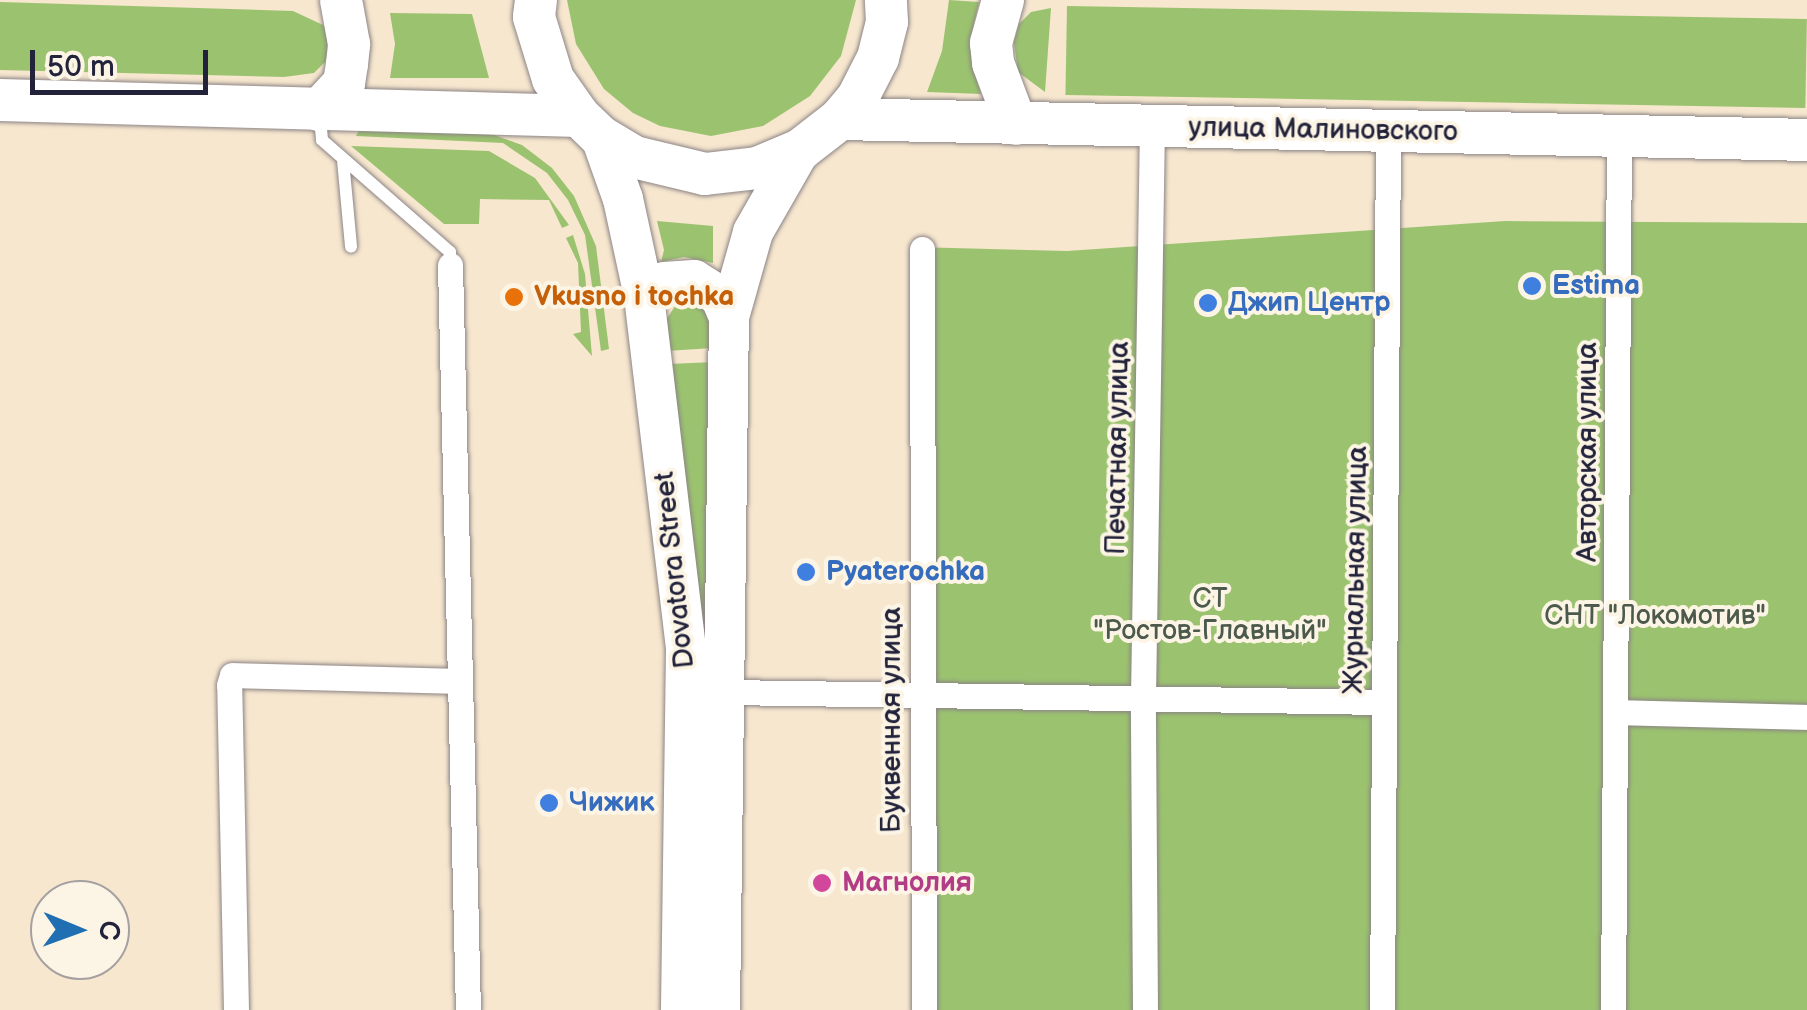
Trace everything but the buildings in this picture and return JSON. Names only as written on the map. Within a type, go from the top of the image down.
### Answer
[{"type":"highway","points":[[319,110],[344,83],[348,64],[349,44],[341,0]]},
{"type":"highway","points":[[536,0],[534,17],[554,79],[590,126],[634,157],[705,174],[757,168],[800,150],[840,120],[878,58],[888,22],[886,0]]},
{"type":"highway","points":[[1004,0],[991,43],[993,63],[1016,124]]},
{"type":"highway","points":[[0,100],[319,110],[590,126]]},
{"type":"highway","name":"улица Малиновского","points":[[840,120],[1807,140]]},
{"type":"main road","name":"Dovatora Street","points":[[590,126],[623,199],[644,296],[686,650],[682,1010]]},
{"type":"main road","name":"Dovatora Street","points":[[720,1010],[729,317],[753,232],[800,150]]},
{"type":"main road","points":[[644,296],[664,282],[694,280],[720,296],[729,317]]},
{"type":"street","name":"Печатная улица","points":[[1145,1010],[1143,697],[1152,127]]},
{"type":"street","name":"Журнальная улица","points":[[1382,1010],[1388,131]]},
{"type":"street","name":"Авторская улица","points":[[1613,1010],[1619,135]]},
{"type":"street","name":"Буквенная улица","points":[[922,249],[924,1010]]},
{"type":"street","points":[[450,265],[468,1010]]},
{"type":"street","points":[[236,1010],[229,685],[232,675],[458,681]]},
{"type":"street","points":[[726,692],[1384,702]]},
{"type":"street","points":[[1616,712],[1807,716]]},
{"type":"lane","points":[[319,110],[322,140],[450,252],[450,265]]},
{"type":"lane","points":[[343,160],[351,247]]},
{"type":"green space","points":[[567,0],[856,0],[841,56],[810,96],[763,126],[711,136],[660,126],[633,113],[604,89],[576,44]]},
{"type":"green space","points":[[949,0],[979,2],[971,37],[972,62],[981,94],[927,92],[942,51]]},
{"type":"green space","points":[[0,2],[293,11],[323,25],[329,34],[329,58],[314,73],[284,77],[0,70]]},
{"type":"green space","points":[[1067,6],[1807,19],[1805,108],[1065,95]]},
{"type":"green space","points":[[1051,8],[1045,92],[1018,72],[1014,42],[1019,24],[1031,12]]},
{"type":"green space","points":[[390,13],[472,14],[489,78],[390,78],[395,44]]},
{"type":"green space","points":[[361,126],[486,132],[522,145],[552,168],[574,196],[596,246],[609,349],[601,351],[585,235],[568,200],[547,173],[503,143],[356,136]]},
{"type":"green space","points":[[351,146],[489,151],[535,178],[569,225],[562,228],[549,200],[480,199],[479,224],[444,224]]},
{"type":"green space","points":[[657,221],[713,226],[713,263],[684,257],[661,262],[664,250]]},
{"type":"green space","name":"СТ \"Ростов-Главный\"","points":[[1505,221],[1807,223],[1807,1010],[918,1010],[915,247],[1067,251]]},
{"type":"green space","points":[[573,235],[585,274],[592,356],[573,334],[581,332],[578,263],[566,238]]},
{"type":"green space","points":[[685,299],[699,303],[711,317],[713,348],[666,351],[666,320],[677,303]]},
{"type":"green space","points":[[714,362],[709,647],[699,647],[669,364]]},
{"type":"place","name":"Estima","points":[[1532,286]]},
{"type":"place","name":"Vkusno i tochka","points":[[514,297]]},
{"type":"place","name":"Джип Центр","points":[[1208,303]]},
{"type":"place","name":"Pyaterochka","points":[[806,572]]},
{"type":"place","name":"Чижик","points":[[549,803]]},
{"type":"place","name":"Магнолия","points":[[822,883]]},
{"type":"park label","name":"СНТ \"Локомотив\"","points":[[1655,616]]}]
